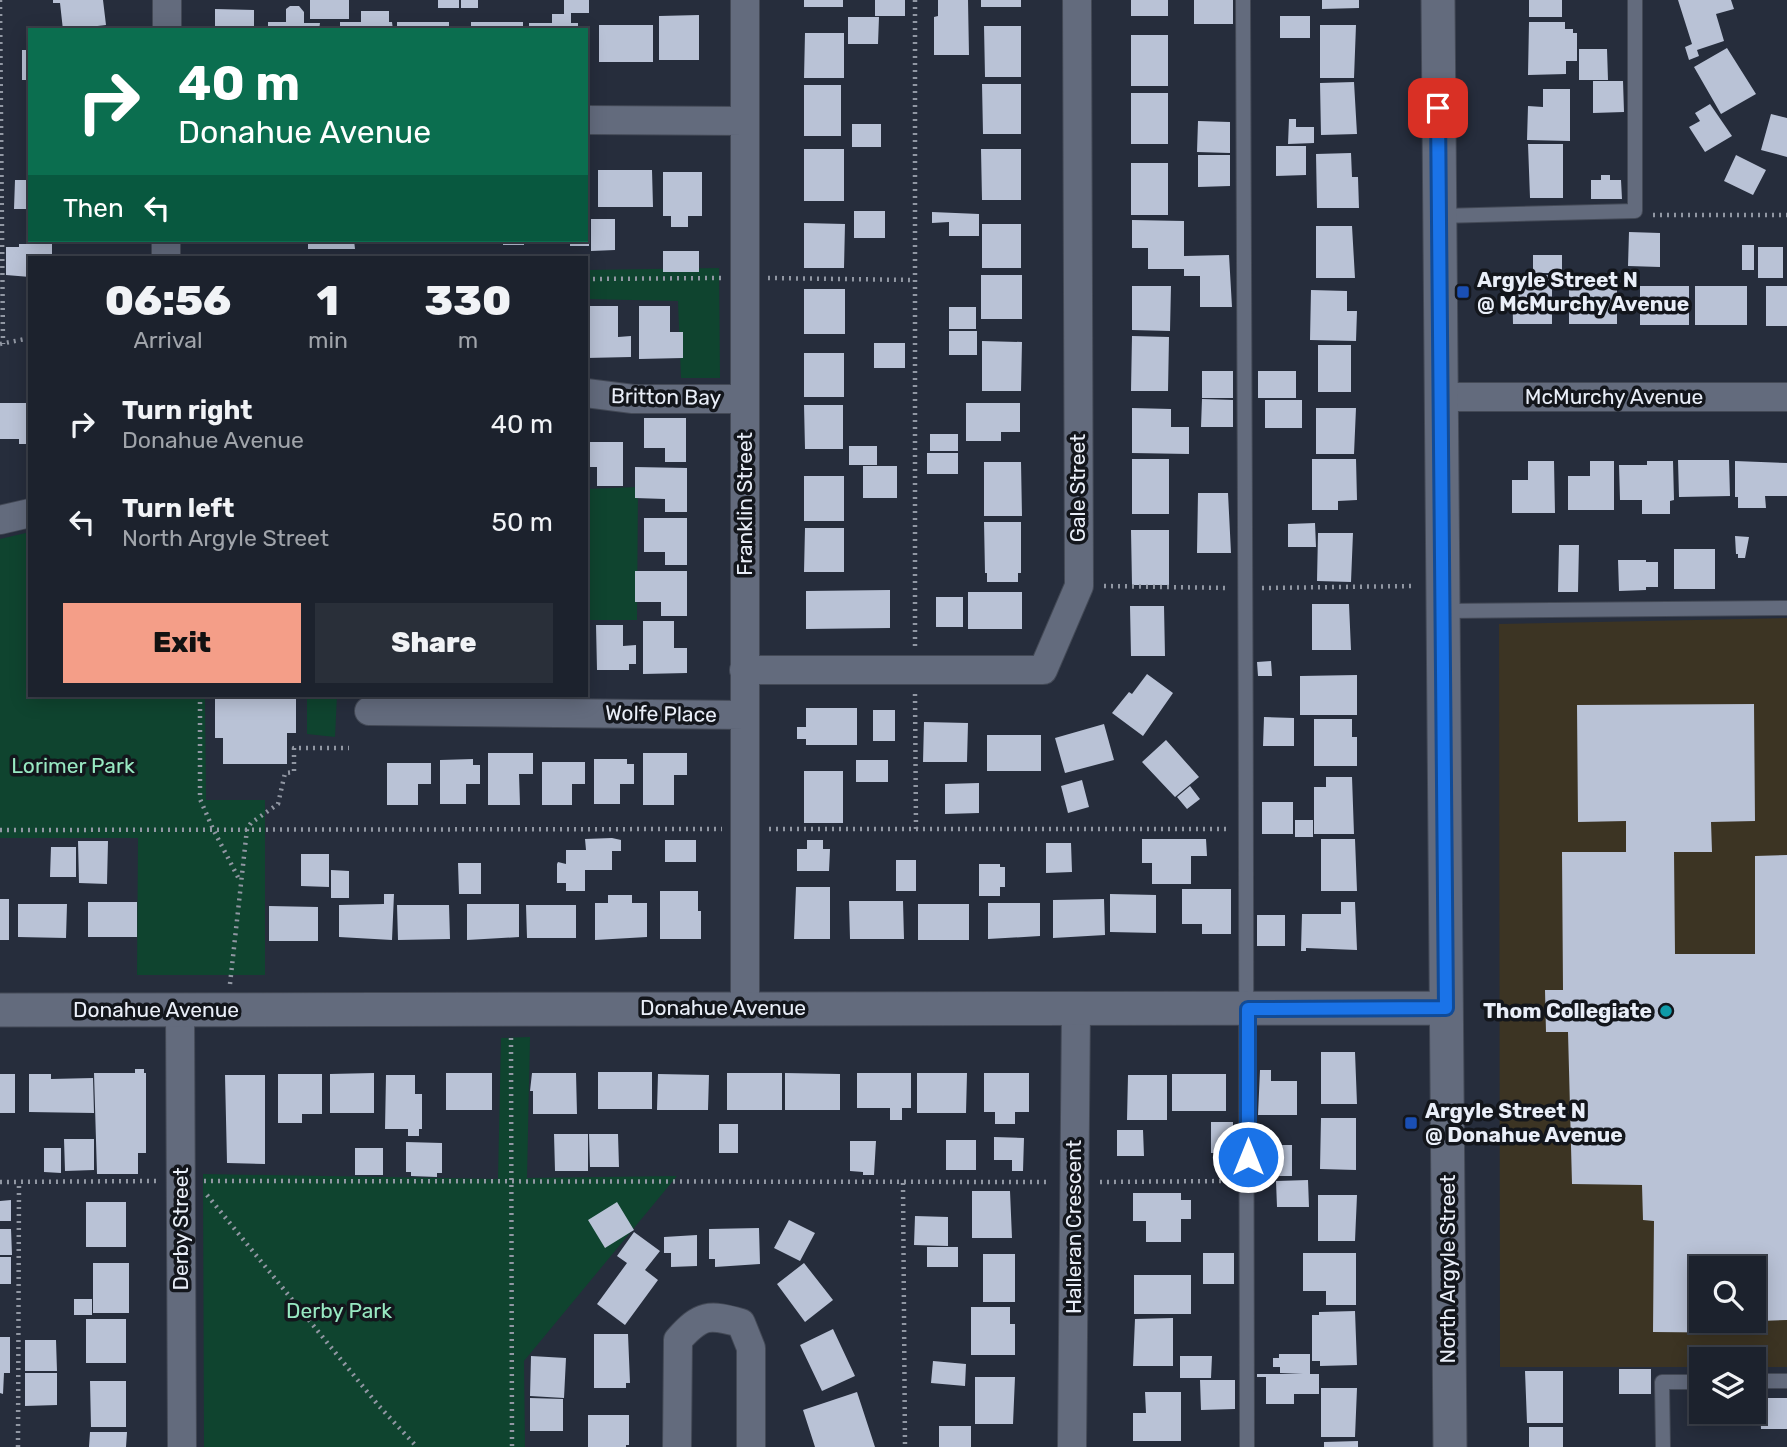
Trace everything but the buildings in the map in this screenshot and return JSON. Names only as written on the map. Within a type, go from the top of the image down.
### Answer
[{"type":"street","points":[[167,0],[167,28]]},
{"type":"street","name":"Franklin Street","points":[[745,0],[745,1008]]},
{"type":"street","name":"Gale Street","points":[[744,670],[1043,670],[1079,586],[1077,0]]},
{"type":"street","name":"North Argyle Street","points":[[1438,0],[1450,1447]]},
{"type":"street","points":[[588,120],[745,121]]},
{"type":"street","name":"Britton Bay","points":[[588,393],[633,399],[745,399]]},
{"type":"street","name":"McMurchy Avenue","points":[[1440,397],[1787,397]]},
{"type":"street","points":[[0,520],[28,513]]},
{"type":"street","name":"Wolfe Place","points":[[369,711],[744,715]]},
{"type":"street","name":"Halleran Crescent","points":[[1072,1447],[1076,1007]]},
{"type":"street","name":"Donahue Avenue","points":[[0,1010],[1446,1008]]},
{"type":"street","name":"Derby Street","points":[[180,1010],[182,1447]]},
{"type":"street","points":[[677,1447],[678,1339],[692,1324],[714,1315],[741,1324],[751,1348],[751,1447]]},
{"type":"lane","points":[[1243,0],[1248,1009],[1247,1447]]},
{"type":"lane","points":[[1438,216],[1635,211],[1635,0]]},
{"type":"lane","points":[[1443,611],[1787,608]]},
{"type":"lane","points":[[1766,1381],[1787,1381]]},
{"type":"lane","points":[[1663,1447],[1662,1382],[1689,1382]]},
{"type":"path","points":[[0,0],[1,344],[28,338]]},
{"type":"path","points":[[915,0],[916,829]]},
{"type":"path","points":[[1635,211],[1654,216],[1787,215]]},
{"type":"path","points":[[200,697],[200,799],[240,881]]},
{"type":"path","points":[[228,1009],[247,830],[251,823],[278,804],[285,772],[294,772],[294,748],[349,748]]},
{"type":"path","points":[[0,830],[1247,829]]},
{"type":"path","points":[[512,1009],[512,1447]]},
{"type":"path","points":[[0,1182],[181,1185],[511,1181],[1248,1181]]},
{"type":"path","points":[[18,1447],[19,1182]]},
{"type":"path","points":[[903,1183],[905,1447]]},
{"type":"path","points":[[181,1185],[203,1191],[378,1405],[417,1447]]},
{"type":"shaded area","points":[[1787,618],[1787,1367],[1766,1367],[1766,1347],[1689,1347],[1689,1367],[1500,1367],[1499,624]]},
{"type":"green space","points":[[719,268],[720,378],[681,378],[678,301],[588,299],[588,270]]},
{"type":"green space","points":[[638,487],[637,620],[588,620],[588,489]]},
{"type":"green space","name":"Lorimer Park","points":[[28,532],[28,697],[205,697],[206,800],[265,800],[265,975],[137,975],[138,838],[0,838],[0,539]]},
{"type":"green space","points":[[307,697],[337,697],[335,737],[307,734]]},
{"type":"green space","name":"Derby Park","points":[[530,1037],[527,1178],[677,1176],[524,1361],[525,1447],[204,1447],[203,1174],[498,1179],[501,1038]]},
{"type":"place","name":"Argyle Street N @ McMurchy Avenue","points":[[1463,292]]},
{"type":"place","name":"Thom Collegiate","points":[[1666,1011]]},
{"type":"place","name":"Argyle Street N @ Donahue Avenue","points":[[1411,1123]]},
{"type":"route","points":[[1248,1157],[1248,1009],[1446,1008],[1438,108]]}]
